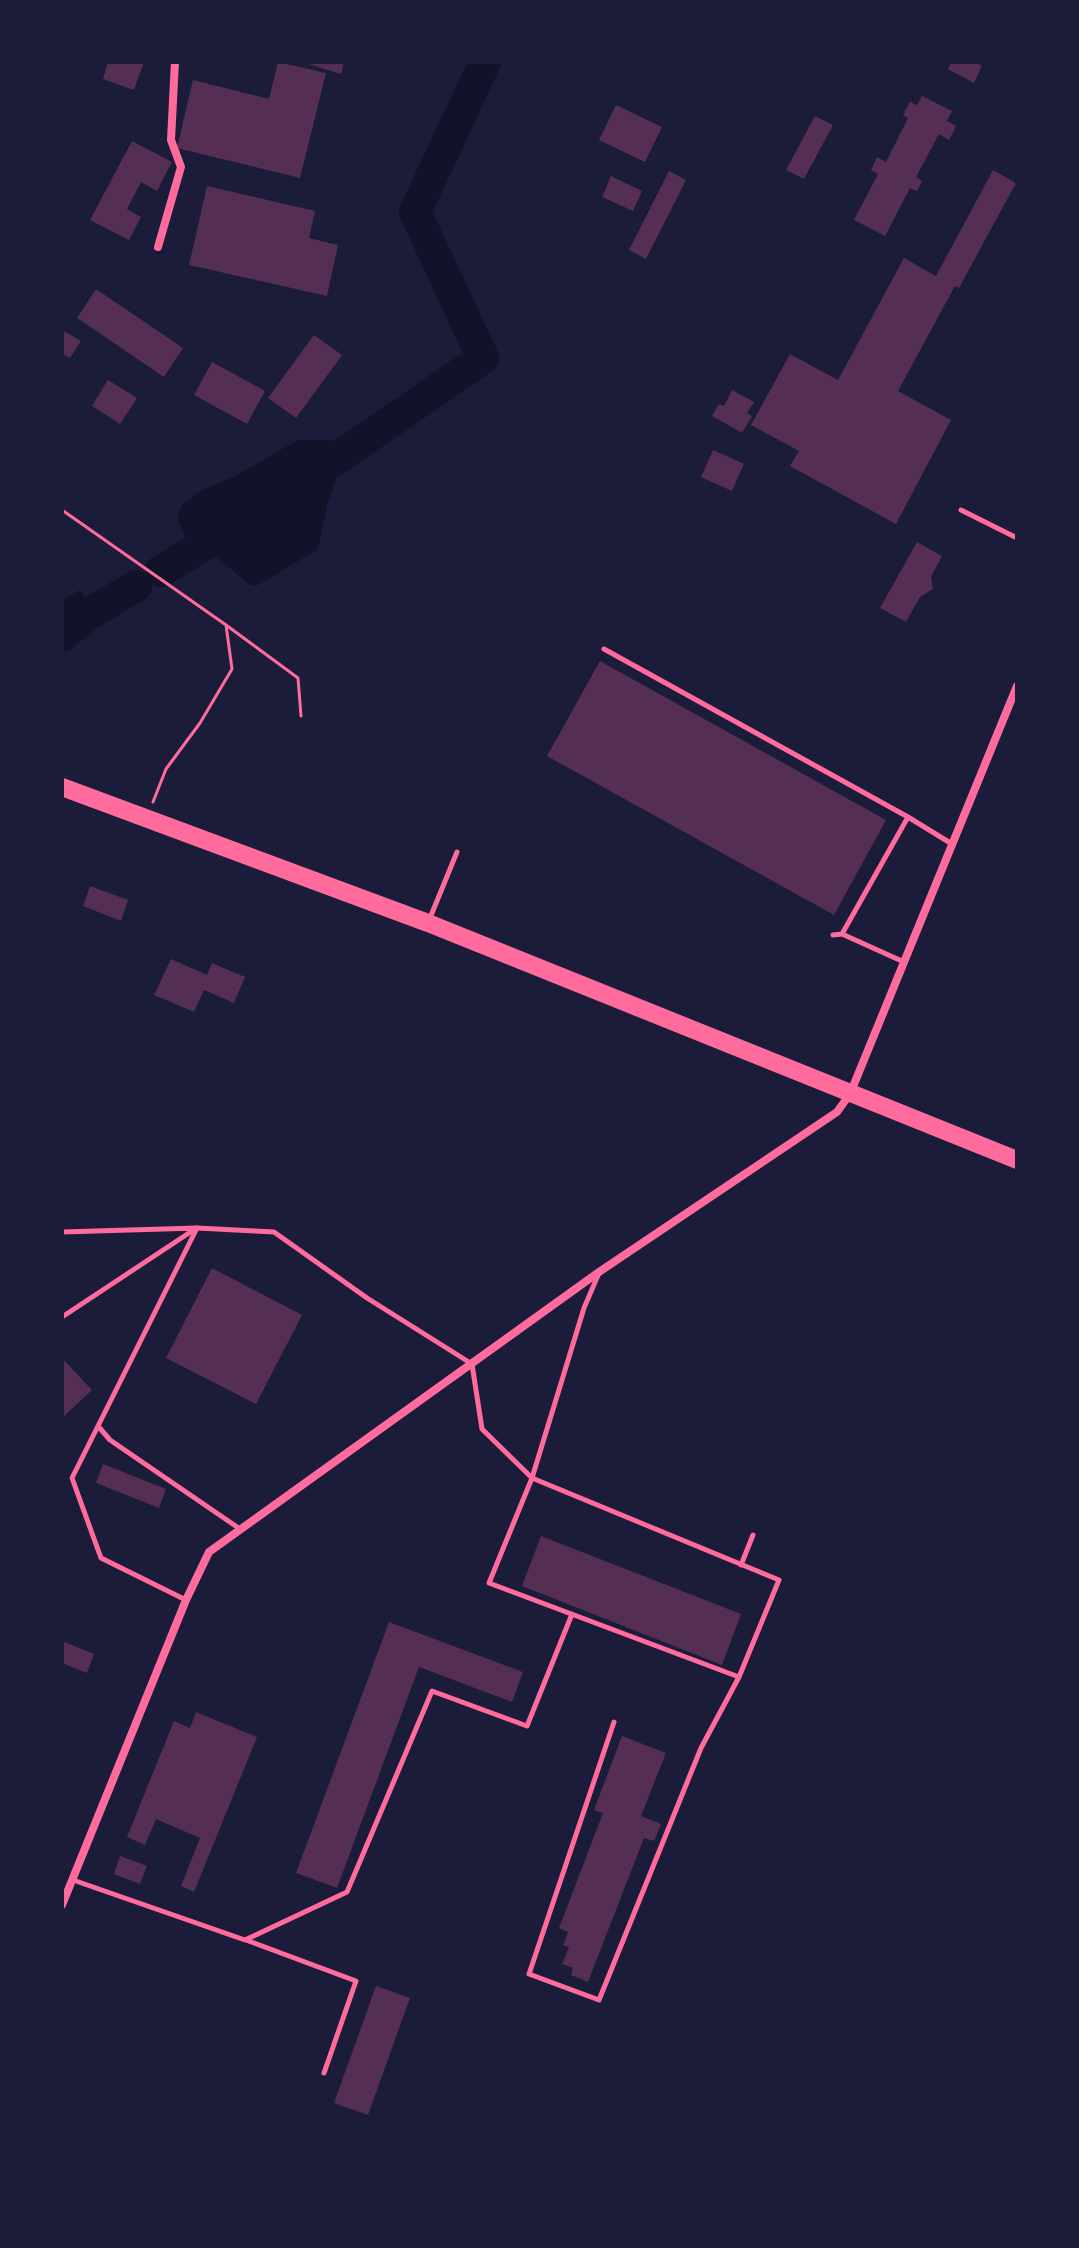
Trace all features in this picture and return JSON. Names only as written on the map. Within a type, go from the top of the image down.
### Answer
[{"type":"main road","points":[[62,787],[428,923],[1017,1160]]},
{"type":"street","points":[[158,247],[181,167],[171,140],[175,62]]},
{"type":"street","points":[[62,1905],[186,1600],[209,1552],[599,1272],[837,1112],[850,1094],[1017,686]]},
{"type":"lane","points":[[961,510],[1017,538]]},
{"type":"lane","points":[[604,649],[952,844]]},
{"type":"lane","points":[[842,934],[908,817]]},
{"type":"lane","points":[[428,923],[457,852]]},
{"type":"lane","points":[[833,935],[842,934],[905,962]]},
{"type":"lane","points":[[62,1317],[197,1228]]},
{"type":"lane","points":[[186,1600],[101,1558],[72,1478],[197,1228]]},
{"type":"lane","points":[[62,1232],[197,1228],[274,1232],[367,1298],[472,1364],[482,1429],[532,1478],[779,1580],[739,1677],[701,1748],[599,2000],[529,1974],[614,1722]]},
{"type":"lane","points":[[599,1272],[584,1308],[532,1478],[489,1583],[739,1677]]},
{"type":"lane","points":[[98,1426],[110,1440],[240,1529]]},
{"type":"lane","points":[[741,1565],[753,1535]]},
{"type":"lane","points":[[245,1940],[347,1892],[432,1691],[527,1726],[572,1614]]},
{"type":"lane","points":[[73,1880],[356,1981],[324,2073]]},
{"type":"path","points":[[62,510],[298,678],[301,716]]},
{"type":"path","points":[[147,817],[166,769],[200,723],[232,669],[226,625]]},
{"type":"shaded area","points":[[298,440],[331,440],[341,454],[318,549],[256,586],[248,584],[215,555],[191,542],[178,520],[179,512],[183,504],[197,493],[237,475]]},
{"type":"shaded area","points":[[80,590],[84,596],[82,606],[62,656],[62,601]]},
{"type":"building","points":[[108,62],[144,62],[134,90],[103,79]]},
{"type":"building","points":[[278,62],[326,73],[300,178],[177,148],[193,80],[269,99]]},
{"type":"building","points":[[302,62],[344,62],[341,74]]},
{"type":"building","points":[[951,62],[974,62],[982,66],[974,83],[948,69]]},
{"type":"building","points":[[922,96],[952,111],[947,121],[956,126],[949,140],[939,134],[916,177],[922,181],[917,191],[910,188],[885,236],[854,220],[878,174],[871,170],[877,157],[886,162],[908,118],[903,115],[910,102],[917,105]]},
{"type":"building","points":[[616,105],[662,127],[645,162],[599,140]]},
{"type":"building","points":[[815,116],[833,125],[804,179],[786,170]]},
{"type":"building","points":[[132,141],[172,162],[157,191],[141,182],[127,209],[141,217],[129,240],[90,220]]},
{"type":"building","points":[[993,170],[1016,183],[898,391],[951,420],[896,524],[790,466],[799,451],[751,425],[790,354],[838,380],[904,258],[936,276]]},
{"type":"building","points":[[669,171],[686,180],[646,259],[629,250]]},
{"type":"building","points":[[611,176],[642,191],[633,211],[602,197]]},
{"type":"building","points":[[207,186],[315,211],[309,238],[338,245],[327,296],[189,265]]},
{"type":"building","points":[[96,289],[183,348],[164,377],[77,318]]},
{"type":"building","points":[[62,330],[81,341],[70,358],[62,354]]},
{"type":"building","points":[[314,335],[342,355],[296,418],[268,398]]},
{"type":"building","points":[[212,362],[265,391],[247,424],[194,395]]},
{"type":"building","points":[[108,380],[137,398],[120,424],[92,406]]},
{"type":"building","points":[[732,390],[754,402],[747,413],[752,416],[742,433],[712,416],[719,404],[724,406]]},
{"type":"building","points":[[713,450],[744,464],[732,491],[701,477]]},
{"type":"building","points":[[917,542],[942,556],[931,577],[933,589],[920,597],[906,622],[880,608]]},
{"type":"building","points":[[600,661],[886,820],[834,915],[547,756]]},
{"type":"building","points":[[90,886],[128,900],[121,921],[83,906]]},
{"type":"building","points":[[171,959],[207,975],[212,963],[245,977],[234,1003],[204,990],[194,1012],[154,995]]},
{"type":"building","points":[[212,1268],[302,1315],[256,1404],[166,1358]]},
{"type":"building","points":[[62,1358],[92,1390],[62,1418]]},
{"type":"building","points":[[103,1464],[166,1489],[159,1508],[96,1483]]},
{"type":"building","points":[[541,1536],[741,1614],[722,1665],[522,1586]]},
{"type":"building","points":[[389,1622],[523,1672],[512,1702],[419,1667],[337,1888],[296,1873]]},
{"type":"building","points":[[62,1641],[94,1654],[87,1673],[62,1663]]},
{"type":"building","points":[[196,1712],[257,1737],[194,1892],[181,1886],[200,1838],[156,1819],[145,1845],[127,1837],[174,1721],[190,1728]]},
{"type":"building","points":[[622,1736],[666,1753],[641,1816],[661,1824],[654,1841],[644,1838],[588,1982],[571,1975],[573,1968],[562,1964],[569,1947],[563,1945],[568,1932],[559,1928],[603,1813],[594,1810]]},
{"type":"building","points":[[120,1856],[147,1866],[140,1884],[114,1874]]},
{"type":"building","points":[[376,1986],[410,1998],[368,2115],[334,2103]]},
{"type":"waterway","points":[[307,479],[483,358],[415,212],[485,62]]},
{"type":"waterway","points":[[161,571],[238,524]]},
{"type":"waterway","points":[[62,636],[86,616],[136,586]]}]
